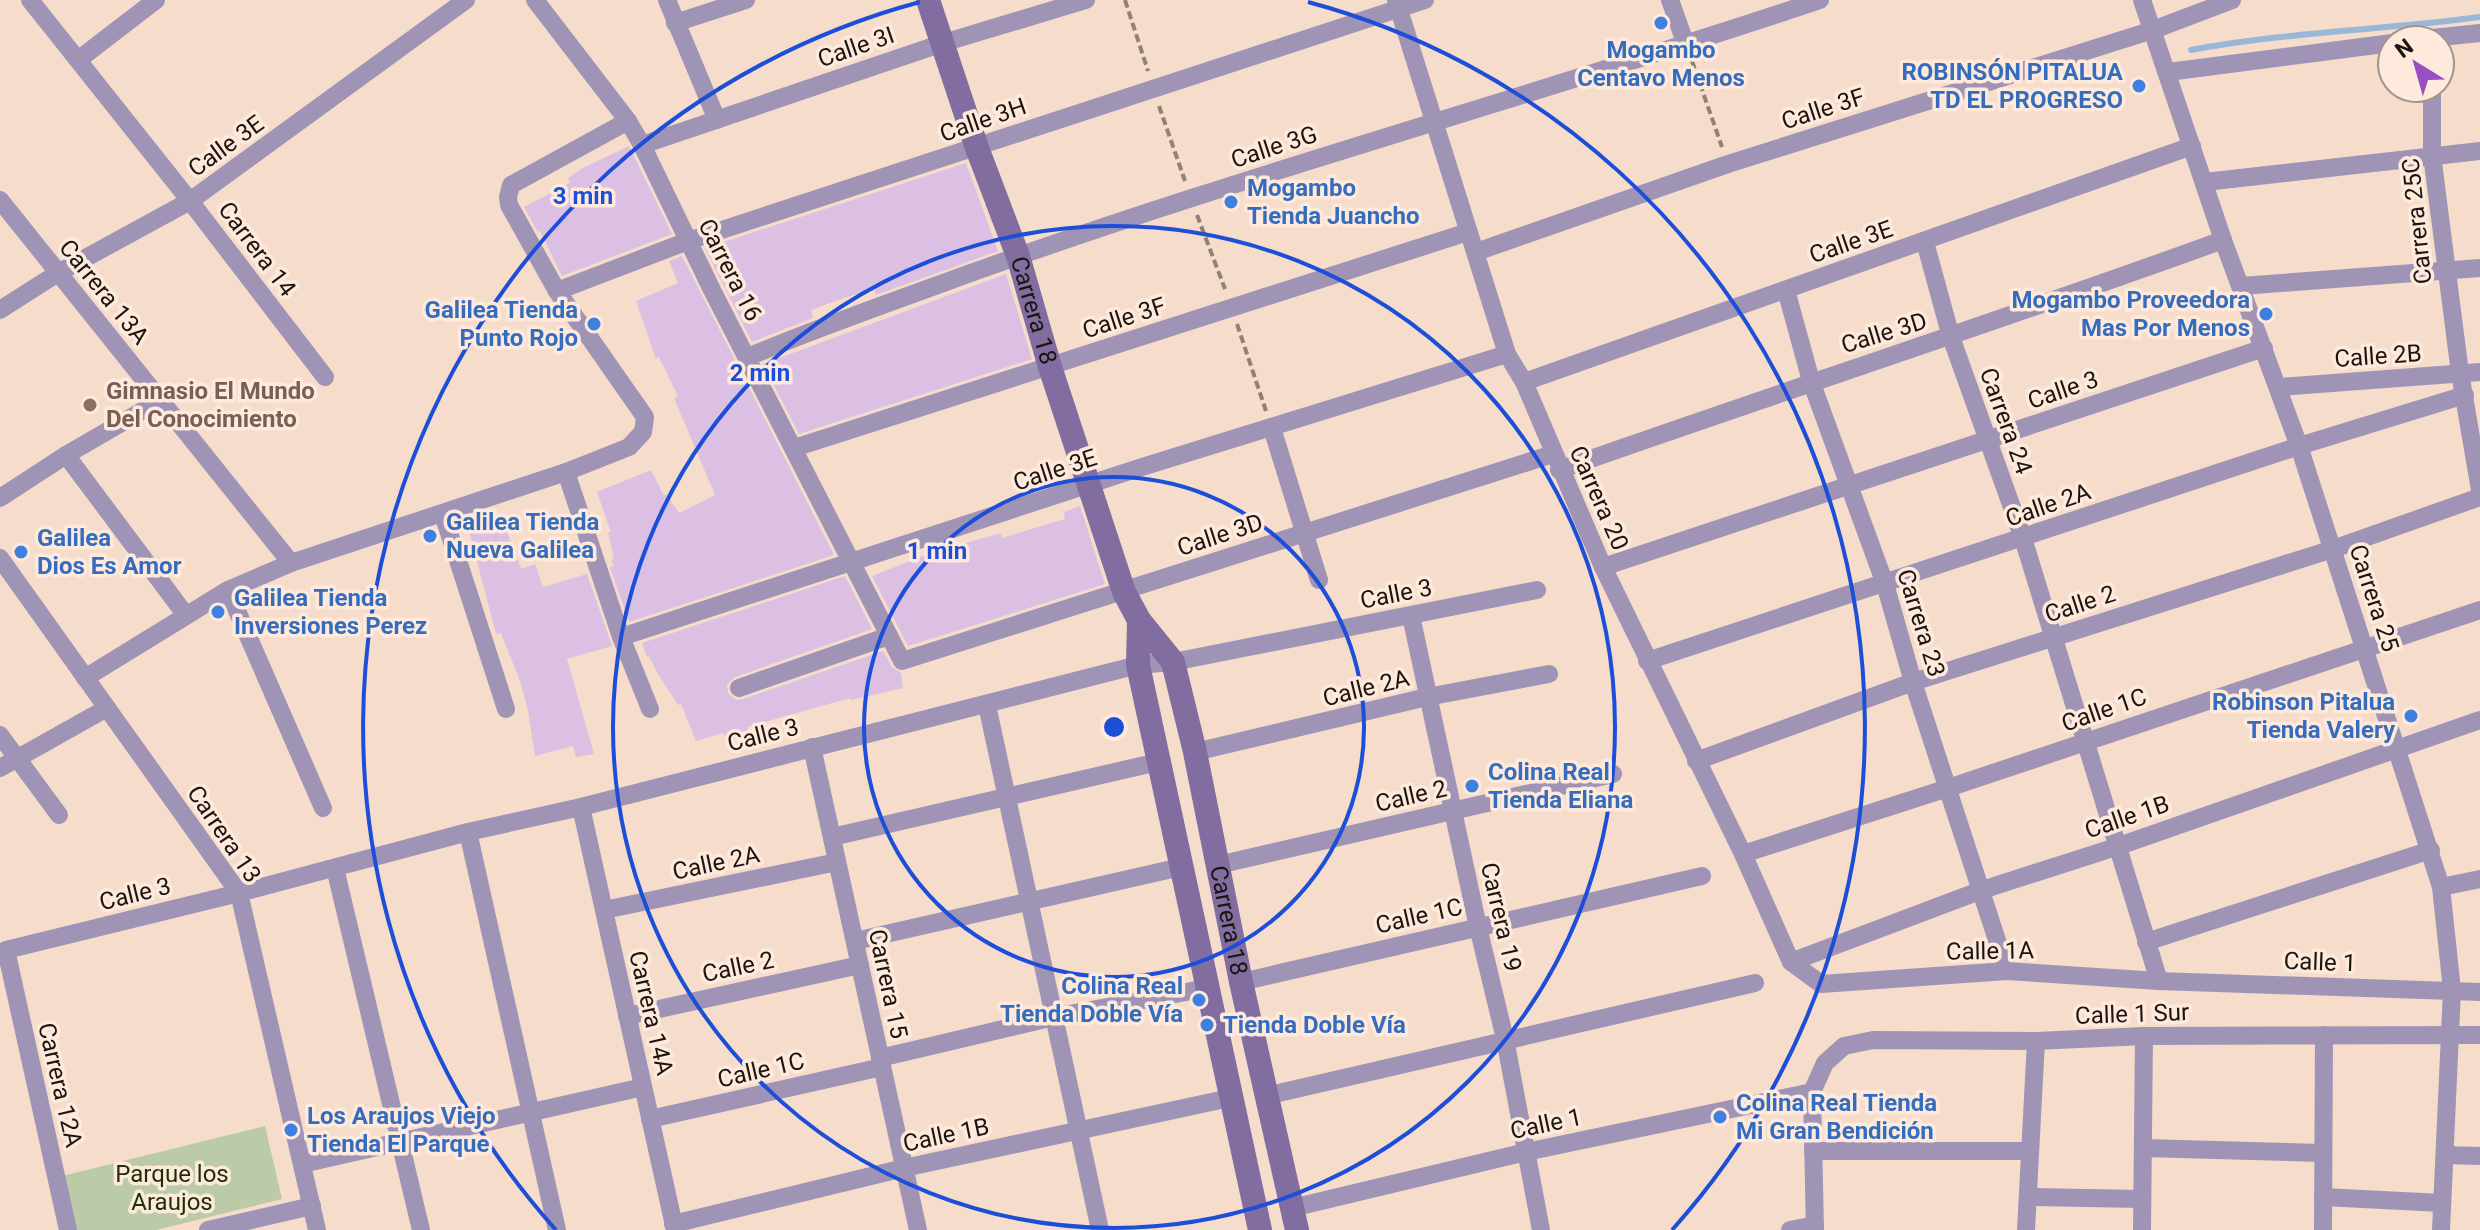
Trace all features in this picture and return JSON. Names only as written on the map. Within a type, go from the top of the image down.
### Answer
[{"type":"street","name":"Carrera 14","points":[[30,0],[325,377]]},
{"type":"street","points":[[78,60],[156,0]]},
{"type":"street","name":"Calle 3E","points":[[0,310],[58,273],[190,201],[466,0]]},
{"type":"street","name":"Carrera 16","points":[[535,0],[628,121],[642,145],[902,661]]},
{"type":"street","points":[[667,0],[717,120]]},
{"type":"street","points":[[675,23],[746,0]]},
{"type":"street","name":"Carrera 18","points":[[928,0],[977,148],[1018,256],[1050,367],[1124,592],[1139,620],[1173,662],[1294,1219]]},
{"type":"street","name":"Calle 3I","points":[[642,145],[943,43],[1086,0]]},
{"type":"street","name":"Calle 3H","points":[[557,291],[688,241],[977,148],[1398,4],[1425,0]]},
{"type":"street","points":[[1670,0],[1686,45]]},
{"type":"street","name":"Calle 3G","points":[[748,357],[1018,256],[1436,120],[1686,45],[1820,0]]},
{"type":"street","name":"Carrera 25","points":[[2142,0],[2223,240],[2299,446],[2441,887],[2452,995],[2441,1230]]},
{"type":"street","name":"Calle 3F","points":[[1476,252],[1728,164],[2153,30],[2232,0]]},
{"type":"street","name":"Carrera 20","points":[[1398,4],[1507,354],[1524,382],[1603,567],[1743,854],[1791,962],[1821,984]]},
{"type":"street","points":[[2456,36],[2480,33]]},
{"type":"street","points":[[2168,72],[2376,45]]},
{"type":"street","name":"Carrera 25C","points":[[2432,104],[2432,155],[2446,272],[2480,490]]},
{"type":"street","points":[[85,678],[185,614],[228,590],[291,563],[566,472],[629,447],[643,432],[645,417],[557,291],[509,205],[508,197],[511,185],[628,121]]},
{"type":"street","name":"Calle 3E","points":[[1524,382],[2192,146]]},
{"type":"street","points":[[2205,182],[2480,151]]},
{"type":"street","name":"Carrera 13A","points":[[0,200],[291,563]]},
{"type":"street","name":"Calle 3F","points":[[794,448],[1468,232]]},
{"type":"street","name":"Calle 3D","points":[[902,661],[1303,534],[1556,462],[1951,337],[2223,240]]},
{"type":"street","name":"Carrera 24","points":[[1925,242],[1951,337],[2023,538],[2159,981]]},
{"type":"street","points":[[2241,286],[2480,268]]},
{"type":"street","name":"Carrera 23","points":[[1786,290],[1811,381],[1885,584],[1913,682],[2007,971]]},
{"type":"street","name":"Calle 3","points":[[1603,567],[2264,348]]},
{"type":"street","name":"Calle 3E","points":[[621,637],[1507,354]]},
{"type":"street","name":"Calle 2B","points":[[2279,387],[2480,372]]},
{"type":"street","name":"Calle 2A","points":[[1647,661],[2299,446],[2465,395]]},
{"type":"street","points":[[0,498],[66,455],[161,400]]},
{"type":"street","points":[[1272,428],[1319,580]]},
{"type":"street","points":[[66,455],[185,614]]},
{"type":"street","points":[[566,472],[621,637],[650,709]]},
{"type":"street","name":"Calle 2","points":[[1696,761],[1913,682],[2333,549],[2480,497]]},
{"type":"street","points":[[443,514],[506,709]]},
{"type":"street","name":"Carrera 13","points":[[0,558],[239,893],[317,1230]]},
{"type":"street","points":[[228,590],[323,808]]},
{"type":"street","name":"Calle 3","points":[[6,950],[1138,665],[1173,662],[1537,590]]},
{"type":"street","name":"Calle 1C","points":[[1743,854],[2480,610]]},
{"type":"street","name":"Carrera 19","points":[[1411,616],[1505,1039],[1541,1230]]},
{"type":"street","name":"Carrera 18","points":[[1139,620],[1138,665],[1260,1230]]},
{"type":"street","points":[[739,688],[889,636]]},
{"type":"street","name":"Calle 2A","points":[[1195,752],[1427,697],[1549,674]]},
{"type":"street","points":[[987,705],[1100,1230]]},
{"type":"street","points":[[8,763],[107,708]]},
{"type":"street","name":"Calle 1B","points":[[1791,962],[1982,890],[2116,847],[2480,720]]},
{"type":"street","points":[[0,735],[8,763],[59,815]]},
{"type":"street","name":"Carrera 15","points":[[812,747],[918,1230]]},
{"type":"street","points":[[832,837],[1158,762]]},
{"type":"street","name":"Calle 2","points":[[1218,865],[1613,774]]},
{"type":"street","name":"Carrera 14A","points":[[581,807],[674,1227]]},
{"type":"street","points":[[468,832],[557,1230]]},
{"type":"street","points":[[2146,942],[2431,850]]},
{"type":"street","name":"Calle 2A","points":[[604,910],[837,862]]},
{"type":"street","points":[[855,941],[1181,867]]},
{"type":"street","points":[[335,868],[421,1230]]},
{"type":"street","name":"Calle 1C","points":[[1241,982],[1702,876]]},
{"type":"street","points":[[2441,887],[2480,879]]},
{"type":"street","points":[[1193,923],[1229,916]]},
{"type":"street","name":"Carrera 12A","points":[[6,950],[68,1230]]},
{"type":"street","name":"Calle 2","points":[[627,1016],[860,965]]},
{"type":"street","name":"Calle 1A","points":[[1821,984],[2007,971],[2159,981]]},
{"type":"street","name":"Calle 1","points":[[2159,981],[2452,995],[2480,992]]},
{"type":"street","points":[[1266,1096],[1755,983]]},
{"type":"street","name":"Calle 1C","points":[[650,1119],[1054,1017],[1207,988]]},
{"type":"street","name":"Calle 1 Sur","points":[[1812,1092],[1825,1063],[1844,1046],[1873,1040],[2036,1041],[2144,1036],[2324,1035],[2450,1028],[2480,1035]]},
{"type":"street","points":[[2323,1230],[2324,1035]]},
{"type":"street","points":[[2142,1230],[2144,1036]]},
{"type":"street","points":[[2026,1230],[2036,1041]]},
{"type":"street","points":[[302,1164],[643,1087]]},
{"type":"street","points":[[1790,1230],[1815,1228],[1812,1092]]},
{"type":"street","name":"Calle 1","points":[[1294,1219],[1526,1152],[1812,1092]]},
{"type":"street","name":"Calle 1B","points":[[674,1227],[904,1168],[1230,1098]]},
{"type":"street","points":[[2143,1148],[2323,1153]]},
{"type":"street","points":[[1813,1151],[2030,1151]]},
{"type":"street","points":[[2445,1155],[2480,1156]]},
{"type":"street","points":[[2028,1197],[2142,1199]]},
{"type":"street","points":[[2323,1197],[2442,1203]]},
{"type":"street","points":[[208,1230],[312,1206]]},
{"type":"path","points":[[1686,45],[1728,164]]},
{"type":"green space","name":"Parque los Araujos","points":[[265,1126],[282,1199],[156,1230],[74,1230],[62,1176]]},
{"type":"building","points":[[629,146],[672,234],[562,276],[540,231],[524,207],[570,183],[568,178],[583,168]]},
{"type":"building","points":[[966,163],[998,251],[876,295],[874,288],[811,310],[813,318],[752,342],[705,248]]},
{"type":"building","points":[[682,256],[834,555],[629,622],[610,567],[614,566],[608,533],[611,532],[597,492],[651,470],[664,496],[666,494],[679,513],[715,495],[674,398],[678,396],[659,357],[656,359],[636,301],[678,283],[669,261]]},
{"type":"building","points":[[1006,274],[1032,359],[799,434],[763,364]]},
{"type":"building","points":[[1080,506],[1105,584],[908,646],[872,576],[951,545],[1001,533],[1002,538],[1065,519],[1064,512]]},
{"type":"building","points":[[503,521],[521,569],[535,564],[543,587],[587,574],[612,646],[567,659],[594,754],[576,757],[573,746],[535,756],[520,681],[501,633],[496,634],[469,531]]},
{"type":"building","points":[[845,576],[872,629],[735,677],[727,685],[728,693],[736,700],[743,699],[883,651],[892,667],[901,673],[903,688],[850,698],[747,727],[748,730],[725,737],[723,733],[696,741],[681,704],[678,705],[647,657],[642,643]]},
{"type":"waterway","points":[[2191,50],[2263,39],[2480,17]]},
{"type":"place","name":"Mogambo Centavo Menos","points":[[1661,23]]},
{"type":"place","name":"ROBINSÓN PITALUA TD EL PROGRESO","points":[[2139,86]]},
{"type":"place","name":"Mogambo Tienda Juancho","points":[[1231,202]]},
{"type":"place","name":"Mogambo Proveedora Mas Por Menos","points":[[2266,314]]},
{"type":"place","name":"Galilea Tienda Punto Rojo","points":[[594,324]]},
{"type":"place","name":"Gimnasio El Mundo Del Conocimiento","points":[[90,405]]},
{"type":"place","name":"Galilea Tienda Nueva Galilea","points":[[430,536]]},
{"type":"place","name":"Galilea Dios Es Amor","points":[[21,552]]},
{"type":"place","name":"Galilea Tienda Inversiones Perez","points":[[218,612]]},
{"type":"place","name":"Robinson Pitalua Tienda Valery","points":[[2411,716]]},
{"type":"place","name":"Colina Real Tienda Eliana","points":[[1472,786]]},
{"type":"place","name":"Colina Real Tienda Doble Vía","points":[[1199,1000]]},
{"type":"place","name":"Tienda Doble Vía","points":[[1207,1025]]},
{"type":"place","name":"Colina Real Tienda Mi Gran Bendición","points":[[1720,1117]]},
{"type":"place","name":"Los Araujos Viejo Tienda El Parque","points":[[291,1130]]}]
